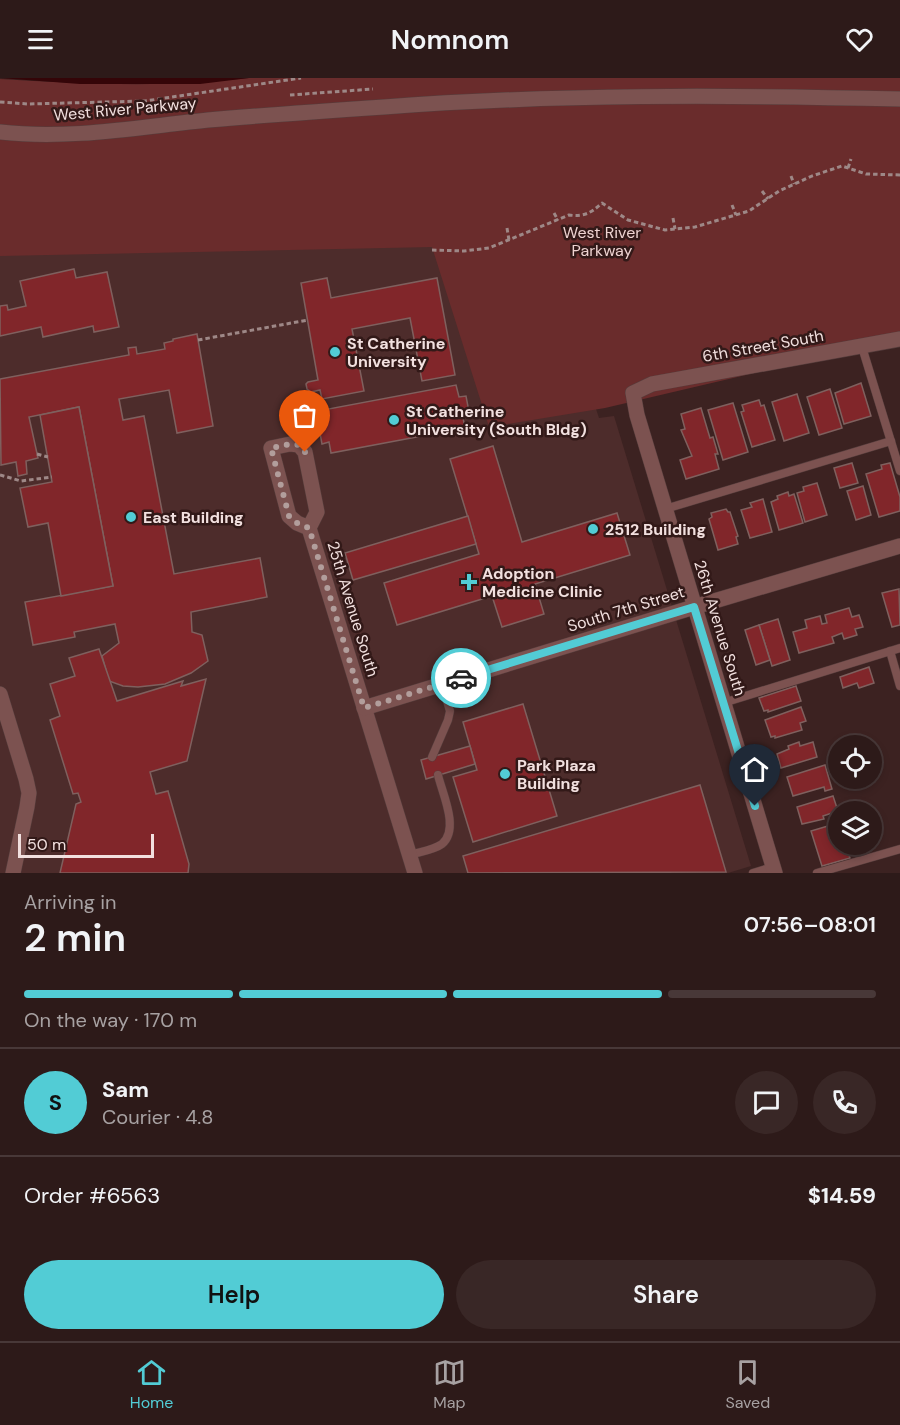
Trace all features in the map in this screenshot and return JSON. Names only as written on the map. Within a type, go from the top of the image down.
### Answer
[{"type":"street","name":"West River Parkway","points":[[0,132],[69,134],[207,120],[420,104],[669,95],[900,99]]},
{"type":"street","name":"6th Street South","points":[[633,393],[652,384],[900,339]]},
{"type":"street","name":"26th Avenue South","points":[[633,393],[637,415],[774,870]]},
{"type":"street","name":"25th Avenue South","points":[[309,528],[297,523],[289,516],[271,448],[290,444],[299,445],[305,452],[317,512],[309,528],[415,873]]},
{"type":"street","name":"South 7th Street","points":[[364,708],[900,546]]},
{"type":"street","points":[[0,694],[27,779],[29,793],[13,873]]},
{"type":"lane","points":[[862,347],[900,471]]},
{"type":"lane","points":[[665,509],[891,441]]},
{"type":"lane","points":[[723,703],[900,648]]},
{"type":"lane","points":[[890,651],[900,686]]},
{"type":"lane","points":[[432,757],[450,711],[442,684]]},
{"type":"lane","points":[[410,855],[442,844],[449,834],[450,822],[438,775]]},
{"type":"lane","points":[[818,873],[900,849]]},
{"type":"lane","points":[[753,873],[774,870]]},
{"type":"path","points":[[0,102],[38,104],[145,101],[301,78]]},
{"type":"path","points":[[848,168],[851,159]]},
{"type":"path","points":[[602,204],[628,220],[665,230],[695,227],[749,211],[794,184],[842,166],[866,174],[900,175]]},
{"type":"path","points":[[791,176],[794,184]]},
{"type":"path","points":[[762,191],[768,199]]},
{"type":"path","points":[[432,250],[489,248],[568,215],[580,216],[591,213],[602,204],[603,198]]},
{"type":"path","points":[[732,205],[736,215]]},
{"type":"path","points":[[566,208],[568,215]]},
{"type":"path","points":[[554,213],[558,220]]},
{"type":"path","points":[[673,218],[675,229]]},
{"type":"path","points":[[507,228],[509,240]]},
{"type":"path","points":[[198,340],[308,320]]},
{"type":"path","points":[[37,454],[48,457]]},
{"type":"path","points":[[0,475],[21,481],[52,477]]},
{"type":"shaded area","points":[[0,78],[249,78],[200,84],[80,84]]},
{"type":"shaded area","points":[[454,238],[594,403],[599,418],[614,416],[751,866],[728,873],[0,873],[0,247]]},
{"type":"green space","name":"West River Parkway","points":[[249,78],[900,78],[900,339],[605,408],[489,427],[432,247],[0,256],[0,79],[93,84],[156,84]]},
{"type":"building","points":[[74,269],[76,278],[107,272],[119,327],[94,332],[93,326],[43,337],[41,327],[0,336],[0,306],[7,305],[8,310],[26,306],[20,281]]},
{"type":"building","name":"St Catherine University","points":[[327,278],[331,298],[437,278],[455,375],[422,381],[410,318],[352,329],[364,391],[322,399],[320,390],[311,392],[307,389],[308,382],[318,380],[301,283]]},
{"type":"building","name":"East Building","points":[[197,334],[213,426],[177,433],[169,390],[119,399],[123,420],[144,416],[174,574],[260,558],[267,597],[191,612],[192,632],[202,635],[208,661],[191,673],[165,684],[123,686],[109,681],[102,656],[119,643],[115,624],[74,632],[75,637],[33,645],[25,602],[113,586],[79,407],[29,417],[38,458],[26,461],[27,474],[18,476],[16,462],[1,465],[0,379],[129,355],[128,348],[136,347],[137,354],[165,349],[164,343]]},
{"type":"building","points":[[861,383],[871,416],[844,424],[835,393]]},
{"type":"building","name":"St Catherine University (South Bldg)","points":[[456,385],[459,397],[466,396],[470,417],[463,418],[465,428],[331,453],[329,442],[322,444],[318,423],[325,422],[323,410]]},
{"type":"building","points":[[830,389],[842,428],[819,435],[807,397]]},
{"type":"building","points":[[797,394],[809,433],[784,441],[772,402]]},
{"type":"building","points":[[759,400],[761,406],[764,405],[775,440],[752,447],[741,412],[744,411],[742,405]]},
{"type":"building","points":[[733,403],[748,452],[723,460],[708,410]]},
{"type":"building","points":[[79,407],[113,586],[61,596],[48,523],[28,527],[20,488],[52,482],[40,415]]},
{"type":"building","points":[[701,408],[710,438],[713,437],[719,469],[686,479],[680,460],[692,456],[681,430],[685,429],[681,414]]},
{"type":"building","name":"2512 Building","points":[[493,446],[522,542],[617,513],[630,555],[535,584],[544,614],[502,627],[492,596],[397,625],[384,583],[479,554],[450,459]]},
{"type":"building","points":[[852,463],[858,483],[840,488],[834,468]]},
{"type":"building","points":[[890,463],[900,497],[900,511],[879,517],[866,474],[882,469],[881,465]]},
{"type":"building","points":[[817,483],[827,515],[805,522],[797,493],[804,491],[803,487]]},
{"type":"building","points":[[863,486],[871,515],[856,520],[847,491]]},
{"type":"building","points":[[788,492],[789,496],[794,494],[803,523],[779,530],[771,502],[778,499],[777,496]]},
{"type":"building","points":[[763,499],[772,532],[750,538],[741,510],[752,507],[750,503]]},
{"type":"building","points":[[726,509],[730,512],[738,536],[736,537],[738,544],[718,550],[709,519],[712,517],[711,513]]},
{"type":"building","points":[[468,516],[476,544],[353,580],[345,553]]},
{"type":"building","points":[[899,589],[900,625],[892,627],[882,593]]},
{"type":"building","points":[[849,608],[852,617],[859,615],[863,627],[855,629],[857,635],[844,639],[842,633],[832,637],[834,643],[799,653],[793,632],[807,628],[805,620],[820,616],[822,624],[827,623],[825,615]]},
{"type":"building","points":[[778,619],[790,660],[772,666],[759,625]]},
{"type":"building","points":[[759,625],[770,660],[756,665],[745,630]]},
{"type":"building","points":[[99,649],[117,701],[183,681],[181,686],[206,679],[187,761],[150,772],[156,794],[168,791],[189,864],[188,873],[60,873],[76,804],[81,802],[78,793],[73,794],[50,720],[60,716],[50,684],[75,676],[69,658]]},
{"type":"building","points":[[869,667],[874,683],[859,688],[857,683],[843,688],[840,677]]},
{"type":"building","points":[[796,686],[801,701],[768,712],[768,710],[764,711],[759,698]]},
{"type":"building","name":"Park Plaza Building","points":[[523,704],[557,816],[473,842],[453,777],[477,770],[463,722]]},
{"type":"building","points":[[801,707],[806,721],[800,723],[802,730],[775,738],[775,736],[771,737],[765,720]]},
{"type":"building","points":[[799,742],[800,746],[813,742],[817,757],[781,768],[777,754]]},
{"type":"building","points":[[470,746],[475,764],[426,779],[421,760]]},
{"type":"building","points":[[825,765],[828,789],[832,789],[825,791],[824,787],[793,796],[787,777]]},
{"type":"building","points":[[700,785],[726,872],[468,873],[463,856]]},
{"type":"building","points":[[833,796],[835,801],[828,801],[828,814],[823,816],[824,819],[802,824],[797,807]]},
{"type":"building","points":[[828,826],[828,855],[849,855],[850,858],[822,866],[811,831]]},
{"type":"way so far","points":[[305,452],[299,445],[290,444],[271,448],[289,516],[297,523],[309,528],[364,708],[461,678]]},
{"type":"place","name":"St Catherine University","points":[[335,352]]},
{"type":"place","name":"St Catherine University (South Bldg)","points":[[394,420]]},
{"type":"place","name":"East Building","points":[[131,517]]},
{"type":"place","name":"2512 Building","points":[[593,529]]},
{"type":"place","name":"Adoption Medicine Clinic","points":[[469,582]]},
{"type":"place","name":"Park Plaza Building","points":[[505,774]]},
{"type":"route","points":[[461,678],[694,607],[755,806]]}]
